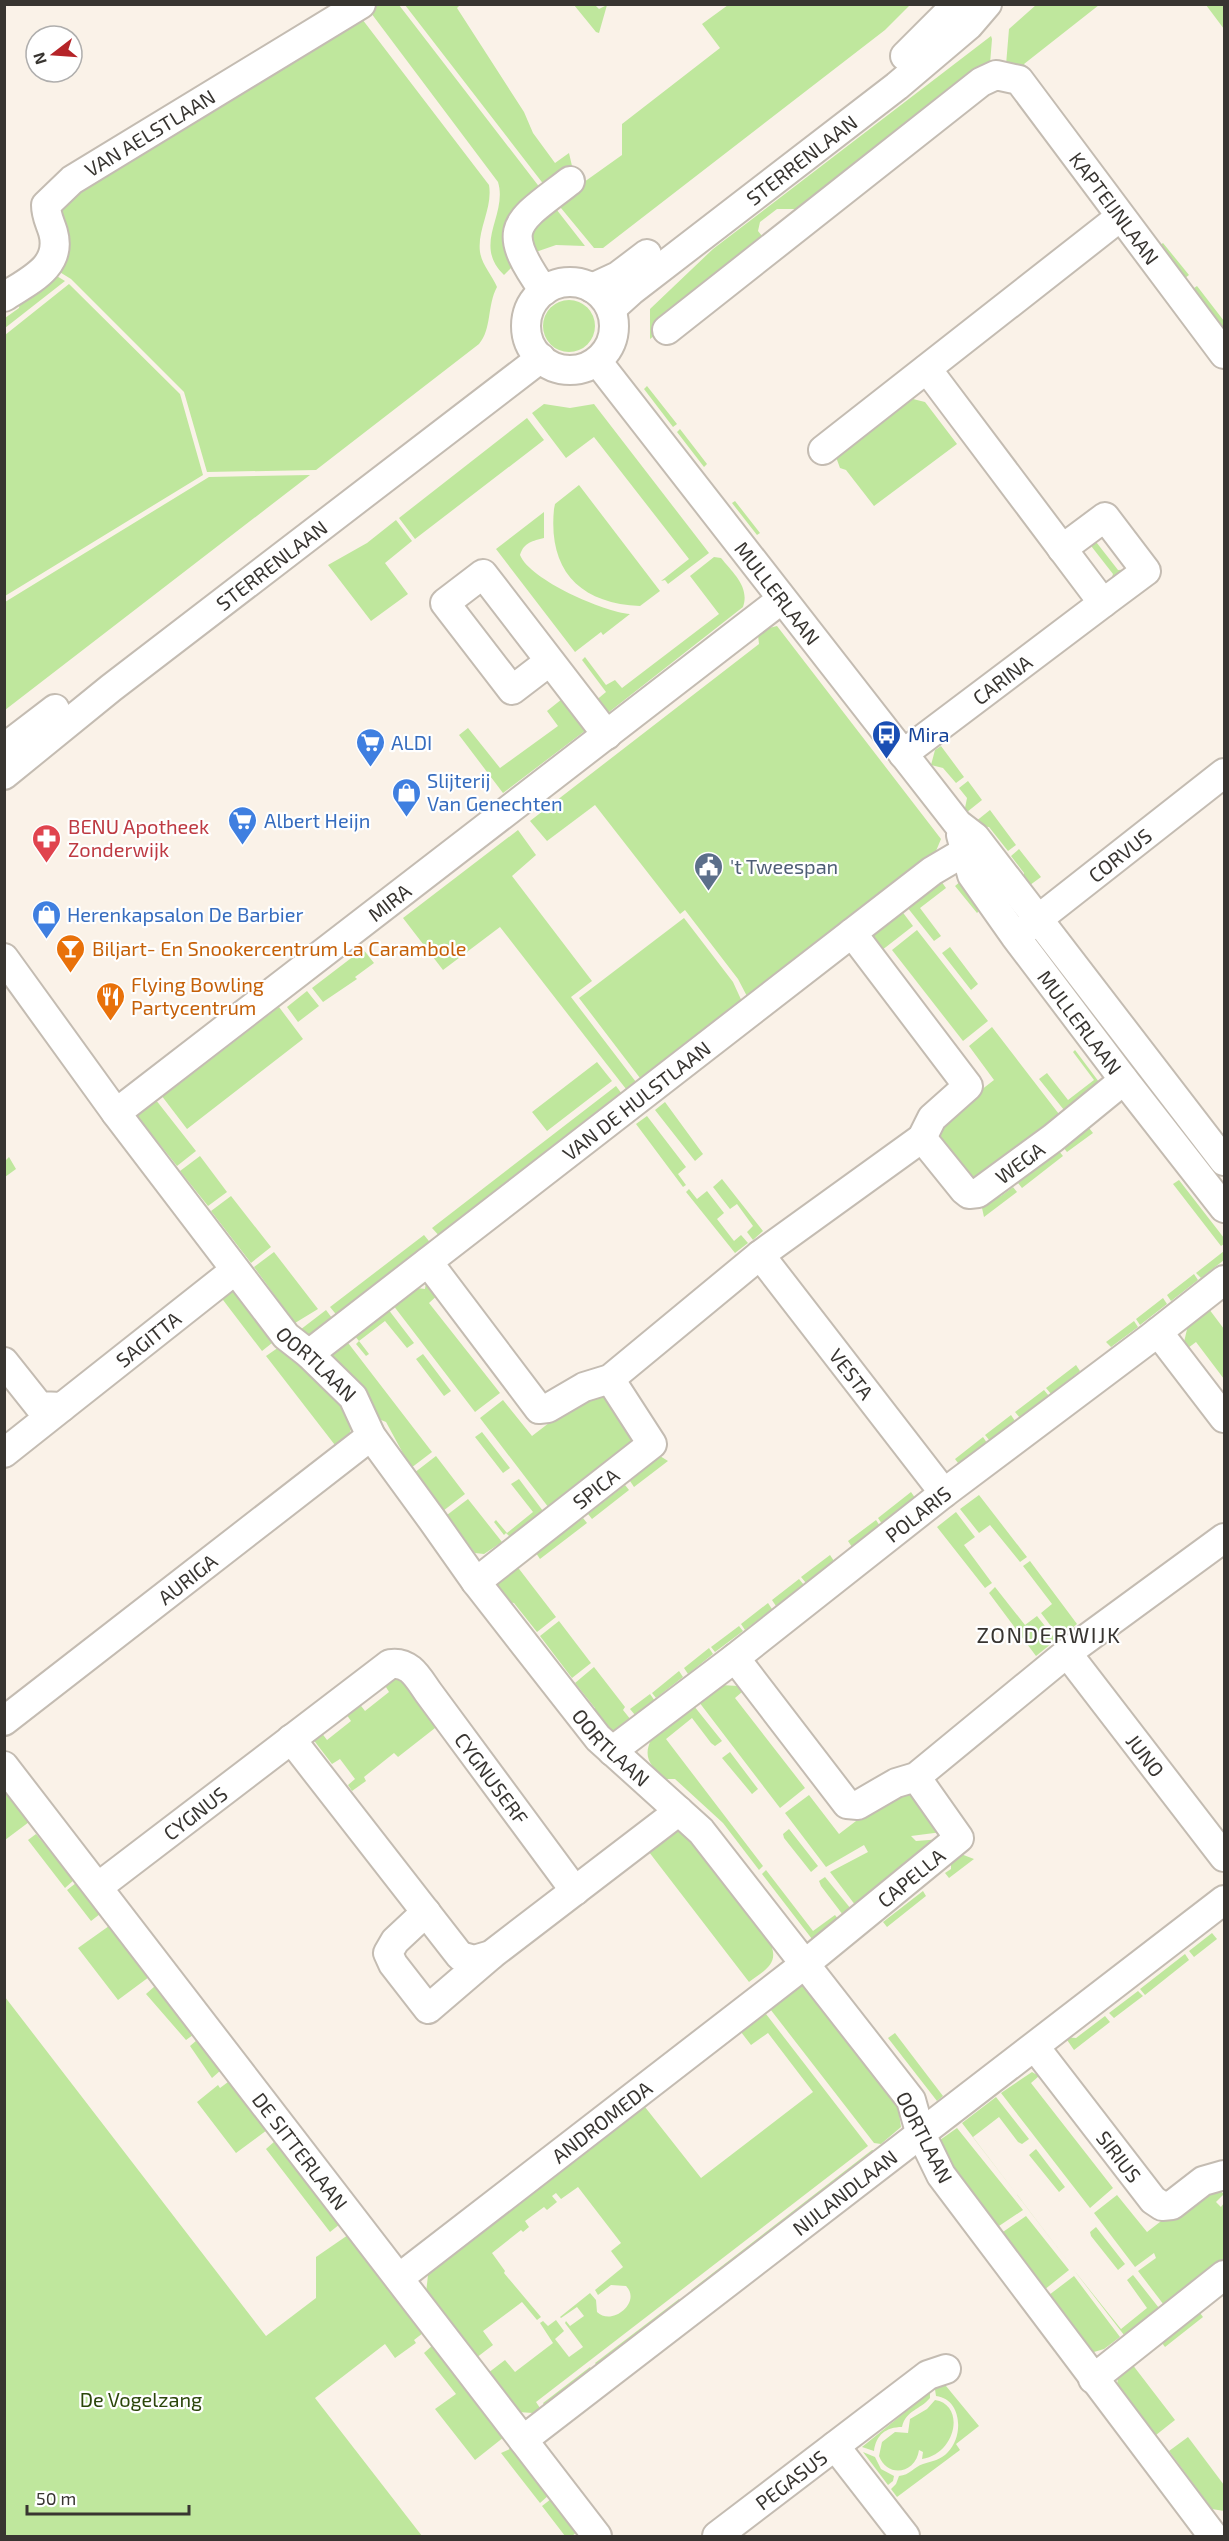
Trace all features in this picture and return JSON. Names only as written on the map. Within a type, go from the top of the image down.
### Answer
[{"type":"street","name":"VAN AELSTLAAN","points":[[4,297],[48,267],[54,249],[53,233],[47,220],[46,205],[72,180],[361,4]]},
{"type":"street","name":"STERRENLAAN","points":[[592,288],[618,276],[884,74],[954,10],[957,4]]},
{"type":"street","name":"STERRENLAAN","points":[[611,309],[631,291],[897,87],[969,25],[987,4]]},
{"type":"street","name":"KAPTEIJNLAAN","points":[[667,330],[971,89],[996,75],[1019,80],[1120,218],[1224,354]]},
{"type":"street","points":[[544,291],[524,262],[518,247],[517,232],[524,217],[570,181]]},
{"type":"street","points":[[823,450],[1120,218]]},
{"type":"street","points":[[573,282],[592,288],[603,297],[611,309],[614,323],[613,337],[607,350],[597,361],[588,366],[568,370],[549,364],[536,352],[527,330],[528,315],[534,302],[544,291],[558,284],[573,282]]},
{"type":"street","name":"STERRENLAAN","points":[[4,748],[536,352]]},
{"type":"street","name":"STERRENLAAN","points":[[4,775],[536,352]]},
{"type":"street","name":"MULLERLAAN","points":[[597,361],[903,754],[962,838],[972,875],[1015,936],[1224,1208]]},
{"type":"street","points":[[927,369],[1103,603]]},
{"type":"street","name":"CARINA","points":[[903,754],[1146,571],[1105,517],[1062,549]]},
{"type":"street","name":"MIRA","points":[[116,1113],[782,600]]},
{"type":"street","points":[[550,661],[607,735]]},
{"type":"street","name":"CORVUS","points":[[1015,936],[1224,773]]},
{"type":"street","name":"MULLERLAAN","points":[[962,838],[975,837],[1224,1161]]},
{"type":"street","name":"VAN DE HULSTLAAN","points":[[309,1354],[932,871],[962,838]]},
{"type":"street","points":[[428,1262],[539,1409],[548,1408],[584,1387],[609,1379],[760,1255],[922,1138],[932,1118],[968,1086],[852,933]]},
{"type":"street","name":"OORTLAAN","points":[[4,958],[234,1271],[286,1336],[309,1354],[353,1397],[371,1436],[476,1582],[598,1738],[701,1831],[911,2100],[920,2133],[941,2175],[1213,2536]]},
{"type":"street","name":"WEGA","points":[[922,1138],[964,1190],[969,1194],[978,1193],[1053,1138],[1124,1080]]},
{"type":"street","name":"VESTA","points":[[760,1255],[944,1493]]},
{"type":"street","name":"SAGITTA","points":[[4,1453],[234,1271]]},
{"type":"street","name":"POLARIS","points":[[612,1751],[735,1658],[944,1493],[1224,1280]]},
{"type":"street","points":[[1158,1332],[1224,1418]]},
{"type":"street","points":[[4,1362],[39,1406],[62,1407]]},
{"type":"street","name":"SPICA","points":[[476,1582],[652,1444],[609,1379]]},
{"type":"street","name":"AURIGA","points":[[4,1720],[371,1436]]},
{"type":"street","points":[[735,1658],[847,1804],[858,1805],[896,1783],[916,1777],[1067,1653],[1224,1538]]},
{"type":"street","name":"JUNO","points":[[1067,1653],[1224,1857]]},
{"type":"street","name":"CYGNUS","points":[[98,1887],[390,1664],[399,1662],[409,1666]]},
{"type":"street","name":"CYGNUSERF","points":[[409,1666],[575,1891]]},
{"type":"street","points":[[291,1738],[460,1956],[474,1960],[491,1955]]},
{"type":"street","name":"DE SITTERLAAN","points":[[4,1766],[597,2536]]},
{"type":"street","name":"CAPELLA","points":[[805,1964],[959,1838],[916,1777]]},
{"type":"street","points":[[426,1912],[395,1941],[388,1953],[393,1964],[428,2009],[491,1955],[679,1811]]},
{"type":"street","name":"NIJLANDLAAN","points":[[523,2440],[920,2133],[1035,2048],[1224,1900]]},
{"type":"street","name":"ANDROMEDA","points":[[399,2278],[805,1964]]},
{"type":"street","name":"SIRIUS","points":[[1035,2048],[1153,2200],[1162,2206],[1172,2205],[1203,2181],[1224,2175]]},
{"type":"street","points":[[1093,2379],[1224,2275]]},
{"type":"street","name":"PEGASUS","points":[[717,2536],[928,2375],[946,2369]]},
{"type":"street","name":"PEGASUS","points":[[835,2446],[905,2536]]},
{"type":"green space","points":[[376,5],[399,5],[544,193],[513,266],[504,275],[495,263],[491,252],[493,229],[499,206],[498,182],[368,9]]},
{"type":"green space","points":[[405,5],[460,5],[457,8],[524,112],[533,133],[555,163],[569,153],[572,166],[569,173],[548,190]]},
{"type":"green space","points":[[574,5],[595,5],[599,9],[607,5],[599,33],[596,32]]},
{"type":"green space","points":[[728,5],[910,5],[885,30],[603,248],[594,248],[556,202],[622,155],[622,124],[720,48],[702,24]]},
{"type":"green space","points":[[1036,5],[1099,5],[1024,64],[1046,95],[1006,65],[1009,29]]},
{"type":"green space","points":[[1206,5],[1224,5],[1224,29]]},
{"type":"green space","points":[[359,15],[489,185],[489,202],[481,235],[480,252],[497,287],[486,331],[479,344],[316,470],[207,472],[184,392],[71,279],[58,271],[59,209],[64,202]]},
{"type":"green space","points":[[991,36],[990,64],[798,209],[777,209],[760,222],[758,231],[766,241],[723,269],[663,315],[661,319],[666,327],[650,339],[650,309],[713,249]]},
{"type":"green space","points":[[553,205],[585,246],[556,245],[530,254],[525,238]]},
{"type":"green space","points":[[1163,243],[1189,275],[1180,282],[1155,249]]},
{"type":"green space","points":[[55,275],[65,281],[5,328],[5,318],[19,308],[20,301]]},
{"type":"green space","points":[[69,284],[180,394],[203,475],[5,596],[5,335]]},
{"type":"green space","points":[[1197,286],[1224,321],[1224,337],[1188,292]]},
{"type":"green space","points":[[569,300],[579,302],[587,308],[593,316],[595,326],[593,336],[587,344],[579,350],[569,352],[559,350],[551,344],[545,336],[543,326],[545,316],[551,308],[559,302]]},
{"type":"green space","points":[[647,386],[677,424],[673,427],[644,389]]},
{"type":"green space","points":[[913,399],[925,402],[957,444],[874,506],[846,470],[840,468],[836,457]]},
{"type":"green space","points":[[544,404],[570,408],[594,404],[709,553],[668,584],[665,580],[661,581],[689,559],[594,437],[566,458],[532,413]]},
{"type":"green space","points":[[527,418],[544,440],[415,539],[399,518]]},
{"type":"green space","points":[[680,429],[707,464],[704,467],[677,432]]},
{"type":"green space","points":[[310,475],[5,710],[5,602],[209,477]]},
{"type":"green space","points":[[579,485],[660,591],[640,606],[600,598],[584,590],[562,566],[553,531],[555,504]]},
{"type":"green space","points":[[735,501],[760,533],[757,535],[732,503]]},
{"type":"green space","points":[[544,512],[544,538],[526,545],[520,555],[527,565],[552,584],[569,593],[603,607],[630,614],[603,635],[601,632],[575,652],[496,549]]},
{"type":"green space","points":[[396,520],[412,541],[385,563],[408,594],[371,621],[328,565],[367,543]]},
{"type":"green space","points":[[1093,538],[1118,570],[1136,569],[1107,591],[1113,574],[1088,542]]},
{"type":"green space","points":[[714,557],[721,558],[739,581],[744,593],[743,607],[604,716],[594,702],[606,692],[582,660],[585,657],[606,685],[615,680],[622,688],[719,614],[690,576]]},
{"type":"green space","points":[[777,626],[941,839],[936,851],[750,1002],[738,979],[685,910],[680,914],[595,805],[547,841],[530,821],[759,644],[758,635],[765,629]]},
{"type":"green space","points":[[567,695],[590,727],[503,793],[459,735],[468,728],[500,768],[558,726],[547,711]]},
{"type":"green space","points":[[941,746],[964,777],[956,783],[943,768],[931,765],[935,750]]},
{"type":"green space","points":[[968,781],[982,800],[967,812],[965,808],[967,798],[959,788]]},
{"type":"green space","points":[[990,810],[1016,845],[1008,851],[989,827],[978,826],[975,822]]},
{"type":"green space","points":[[518,830],[536,855],[512,876],[592,981],[571,997],[636,1082],[626,1089],[500,927],[443,970],[403,918]]},
{"type":"green space","points":[[1019,849],[1041,877],[1026,888],[1023,883],[1024,873],[1011,856]]},
{"type":"green space","points":[[941,881],[946,888],[920,908],[941,936],[934,941],[907,907]]},
{"type":"green space","points":[[961,881],[981,909],[977,913],[955,886]]},
{"type":"green space","points":[[898,906],[913,926],[877,954],[873,937],[876,926]]},
{"type":"green space","points":[[684,918],[733,982],[744,1006],[674,1060],[669,1056],[640,1078],[579,998]]},
{"type":"green space","points":[[917,930],[988,1021],[963,1041],[892,950]]},
{"type":"green space","points":[[950,947],[978,984],[971,990],[942,953]]},
{"type":"green space","points":[[363,949],[374,963],[355,977],[357,979],[323,1002],[312,988]]},
{"type":"green space","points":[[307,991],[319,1006],[298,1022],[287,1007]]},
{"type":"green space","points":[[279,1007],[303,1039],[187,1129],[158,1091],[170,1091]]},
{"type":"green space","points":[[992,1027],[1062,1118],[983,1180],[965,1179],[935,1130],[941,1121],[994,1080],[969,1046]]},
{"type":"green space","points":[[1075,1050],[1099,1082],[1064,1110],[1039,1079],[1047,1073],[1068,1100],[1094,1080],[1073,1052]]},
{"type":"green space","points":[[597,1062],[612,1081],[547,1131],[532,1112]]},
{"type":"green space","points":[[616,1086],[625,1098],[442,1239],[432,1228]]},
{"type":"green space","points":[[152,1095],[196,1151],[177,1166],[153,1136],[138,1128],[135,1112]]},
{"type":"green space","points":[[665,1102],[703,1154],[695,1161],[655,1110]]},
{"type":"green space","points":[[647,1116],[686,1167],[678,1174],[686,1185],[683,1187],[636,1124]]},
{"type":"green space","points":[[1089,1128],[1093,1133],[1067,1152],[1063,1147]]},
{"type":"green space","points":[[1059,1151],[1063,1156],[1022,1188],[1018,1183]]},
{"type":"green space","points":[[200,1156],[227,1192],[208,1206],[180,1171]]},
{"type":"green space","points":[[9,1157],[16,1169],[5,1177],[5,1161]]},
{"type":"green space","points":[[722,1179],[763,1231],[753,1240],[747,1232],[753,1226],[737,1204],[730,1209],[713,1187]]},
{"type":"green space","points":[[1179,1180],[1224,1238],[1224,1244],[1221,1246],[1173,1184]]},
{"type":"green space","points":[[1013,1187],[1017,1192],[984,1217],[983,1202],[1001,1196]]},
{"type":"green space","points":[[689,1189],[697,1199],[707,1191],[724,1213],[717,1219],[734,1241],[741,1235],[748,1243],[735,1253],[686,1192]]},
{"type":"green space","points":[[231,1196],[271,1247],[251,1263],[211,1211]]},
{"type":"green space","points":[[424,1235],[433,1246],[339,1318],[330,1307]]},
{"type":"green space","points":[[1224,1251],[1224,1260],[1201,1278],[1196,1273]]},
{"type":"green space","points":[[274,1252],[318,1309],[295,1323],[254,1267]]},
{"type":"green space","points":[[1194,1274],[1198,1280],[1171,1301],[1167,1295]]},
{"type":"green space","points":[[426,1282],[440,1293],[429,1303],[500,1393],[475,1412],[393,1305],[417,1288],[425,1289]]},
{"type":"green space","points":[[234,1287],[277,1339],[262,1351],[220,1296]]},
{"type":"green space","points":[[1163,1298],[1167,1304],[1140,1325],[1136,1319]]},
{"type":"green space","points":[[388,1309],[414,1343],[407,1348],[385,1321],[359,1341],[354,1335]]},
{"type":"green space","points":[[1209,1309],[1224,1329],[1224,1379],[1196,1342],[1188,1348],[1184,1342],[1188,1325]]},
{"type":"green space","points":[[326,1310],[335,1322],[307,1337],[296,1333]]},
{"type":"green space","points":[[1134,1321],[1138,1327],[1111,1347],[1106,1342]]},
{"type":"green space","points":[[342,1335],[432,1452],[411,1468],[386,1422],[374,1417],[333,1360],[333,1350]]},
{"type":"green space","points":[[359,1341],[369,1354],[366,1356],[356,1344]]},
{"type":"green space","points":[[282,1345],[345,1408],[352,1427],[346,1441],[338,1449],[266,1356]]},
{"type":"green space","points":[[423,1354],[451,1391],[444,1396],[416,1359]]},
{"type":"green space","points":[[1076,1365],[1080,1371],[1051,1394],[1046,1388]]},
{"type":"green space","points":[[1044,1390],[1049,1396],[1020,1418],[1015,1412]]},
{"type":"green space","points":[[588,1393],[606,1395],[633,1428],[634,1445],[552,1512],[480,1418],[503,1400],[532,1436]]},
{"type":"green space","points":[[1011,1415],[1015,1421],[990,1441],[985,1435]]},
{"type":"green space","points":[[482,1432],[510,1468],[503,1473],[475,1437]]},
{"type":"green space","points":[[983,1437],[987,1443],[964,1471],[955,1459]]},
{"type":"green space","points":[[436,1456],[465,1494],[443,1511],[414,1473]]},
{"type":"green space","points":[[660,1456],[668,1461],[634,1487],[630,1481]]},
{"type":"green space","points":[[519,1479],[543,1511],[510,1537],[506,1533],[504,1535],[494,1522],[496,1520],[507,1533],[533,1512],[511,1484]]},
{"type":"green space","points":[[625,1485],[629,1490],[592,1519],[588,1514]]},
{"type":"green space","points":[[911,1492],[920,1505],[882,1524],[878,1518]]},
{"type":"green space","points":[[979,1495],[1027,1557],[1020,1562],[990,1525],[979,1533],[960,1509]]},
{"type":"green space","points":[[468,1499],[502,1542],[484,1554],[475,1553],[447,1515]]},
{"type":"green space","points":[[956,1512],[975,1537],[964,1545],[992,1583],[985,1588],[937,1527]]},
{"type":"green space","points":[[583,1518],[587,1523],[540,1559],[536,1553]]},
{"type":"green space","points":[[876,1520],[880,1526],[852,1547],[848,1541]]},
{"type":"green space","points":[[830,1555],[834,1561],[806,1583],[801,1577]]},
{"type":"green space","points":[[513,1561],[556,1617],[537,1632],[514,1603],[503,1601],[498,1588],[499,1575]]},
{"type":"green space","points":[[1030,1561],[1077,1624],[1060,1638],[1041,1613],[1052,1604],[1023,1566]]},
{"type":"green space","points":[[799,1579],[804,1585],[776,1606],[772,1600]]},
{"type":"green space","points":[[995,1587],[1025,1625],[1037,1616],[1056,1640],[1036,1656],[989,1593]]},
{"type":"green space","points":[[768,1603],[772,1609],[745,1630],[741,1624]]},
{"type":"green space","points":[[559,1621],[591,1663],[572,1678],[540,1636]]},
{"type":"green space","points":[[739,1626],[743,1631],[715,1652],[711,1647]]},
{"type":"green space","points":[[709,1648],[713,1654],[688,1674],[684,1668]]},
{"type":"green space","points":[[594,1667],[625,1707],[623,1710],[635,1725],[613,1735],[594,1720],[595,1708],[575,1683]]},
{"type":"green space","points":[[393,1671],[444,1721],[398,1757],[394,1753],[364,1777],[366,1781],[352,1791],[348,1785],[355,1779],[340,1759],[332,1764],[309,1734],[318,1728],[327,1740],[351,1721],[342,1708],[355,1698],[365,1711],[389,1692],[381,1679]]},
{"type":"green space","points":[[679,1671],[683,1677],[656,1698],[652,1693]]},
{"type":"green space","points":[[721,1685],[738,1686],[742,1692],[735,1698],[805,1788],[780,1808],[699,1702]]},
{"type":"green space","points":[[650,1694],[655,1701],[640,1721],[630,1709]]},
{"type":"green space","points":[[694,1706],[722,1741],[715,1746],[711,1743],[692,1718],[666,1739],[763,1866],[759,1870],[723,1823],[675,1779],[665,1779],[648,1757],[648,1746],[651,1740]]},
{"type":"green space","points":[[730,1752],[758,1789],[752,1794],[722,1758]]},
{"type":"green space","points":[[4,1790],[29,1822],[5,1840],[4,1840]]},
{"type":"green space","points":[[909,1790],[942,1832],[911,1836],[916,1841],[942,1839],[859,1910],[830,1872],[868,1852],[864,1845],[826,1867],[785,1813],[809,1795],[839,1834],[894,1792]]},
{"type":"green space","points":[[677,1829],[683,1831],[778,1944],[772,1948],[771,1964],[749,1982],[649,1852]]},
{"type":"green space","points":[[789,1829],[818,1866],[811,1872],[784,1838],[783,1834]]},
{"type":"green space","points":[[36,1834],[74,1880],[65,1888],[28,1840]]},
{"type":"green space","points":[[961,1854],[974,1859],[949,1878],[945,1873],[951,1869],[951,1858]]},
{"type":"green space","points":[[766,1870],[813,1931],[835,1915],[838,1919],[812,1939],[762,1874]]},
{"type":"green space","points":[[825,1877],[851,1909],[843,1915],[821,1886],[819,1881]]},
{"type":"green space","points":[[76,1883],[100,1914],[91,1921],[67,1890]]},
{"type":"green space","points":[[923,1891],[926,1896],[887,1927],[883,1922]]},
{"type":"green space","points":[[109,1926],[149,1977],[118,2000],[78,1948]]},
{"type":"green space","points":[[1212,1933],[1217,1939],[1194,1957],[1189,1951]]},
{"type":"green space","points":[[1185,1954],[1189,1960],[1145,1995],[1140,1989]]},
{"type":"green space","points":[[800,1984],[807,1986],[904,2109],[899,2113],[901,2127],[881,2144],[874,2143],[767,2005]]},
{"type":"green space","points":[[155,1986],[193,2035],[186,2040],[146,1994]]},
{"type":"green space","points":[[1138,1991],[1143,1996],[1114,2018],[1109,2013]]},
{"type":"green space","name":"De Vogelzang","points":[[5,1997],[266,2336],[316,2298],[316,2257],[348,2235],[423,2333],[414,2340],[416,2343],[395,2358],[385,2344],[315,2398],[422,2536],[5,2536]]},
{"type":"green space","points":[[766,2014],[868,2146],[536,2402],[540,2408],[533,2413],[518,2412],[488,2373],[505,2360],[515,2372],[553,2343],[540,2323],[543,2321],[548,2326],[556,2320],[564,2331],[555,2339],[569,2357],[583,2347],[565,2323],[566,2321],[570,2326],[584,2316],[577,2307],[560,2317],[590,2293],[596,2300],[597,2312],[603,2316],[610,2317],[623,2311],[630,2299],[630,2292],[626,2286],[611,2285],[598,2295],[595,2290],[623,2267],[611,2251],[621,2243],[578,2187],[561,2199],[556,2193],[552,2196],[557,2202],[547,2210],[544,2207],[525,2221],[529,2227],[523,2232],[521,2230],[492,2253],[505,2271],[504,2273],[541,2317],[537,2320],[522,2302],[483,2331],[493,2345],[476,2358],[426,2293],[428,2275],[645,2107],[701,2178],[813,2092],[768,2033],[751,2045],[741,2032]]},
{"type":"green space","points":[[1105,2016],[1110,2022],[1074,2050],[1065,2037],[1076,2038]]},
{"type":"green space","points":[[895,2033],[943,2096],[937,2101],[888,2038]]},
{"type":"green space","points":[[197,2040],[221,2070],[212,2078],[190,2046]]},
{"type":"green space","points":[[1032,2072],[1039,2076],[1031,2083],[1113,2188],[1090,2208],[1001,2093]]},
{"type":"green space","points":[[228,2082],[267,2130],[236,2153],[197,2102],[218,2085],[220,2088]]},
{"type":"green space","points":[[996,2097],[1029,2139],[1022,2144],[1018,2142],[999,2117],[973,2137],[1070,2264],[962,2123]]},
{"type":"green space","points":[[957,2128],[1023,2210],[996,2228],[966,2200],[940,2140]]},
{"type":"green space","points":[[275,2141],[340,2224],[330,2232],[266,2149]]},
{"type":"green space","points":[[1036,2149],[1065,2187],[1059,2192],[1029,2155]]},
{"type":"green space","points":[[872,2150],[883,2151],[695,2295],[691,2290]]},
{"type":"green space","points":[[1218,2189],[1224,2194],[1216,2202],[1221,2207],[1224,2203],[1224,2265],[1167,2309],[1138,2271],[1156,2258],[1154,2253],[1135,2267],[1094,2213],[1117,2195],[1147,2232],[1200,2191]]},
{"type":"green space","points":[[1026,2216],[1069,2270],[1044,2290],[1000,2234]]},
{"type":"green space","points":[[1096,2227],[1125,2264],[1118,2270],[1091,2236],[1090,2232]]},
{"type":"green space","points":[[1073,2269],[1121,2329],[1147,2308],[1127,2280],[1133,2275],[1159,2308],[1124,2335]]},
{"type":"green space","points":[[1074,2276],[1120,2337],[1104,2349],[1094,2352],[1089,2349],[1049,2295]]},
{"type":"green space","points":[[679,2299],[683,2305],[600,2369],[595,2363]]},
{"type":"green space","points":[[1200,2313],[1203,2317],[1165,2347],[1162,2343]]},
{"type":"green space","points":[[433,2345],[504,2437],[475,2460],[435,2409],[456,2394],[424,2353]]},
{"type":"green space","points":[[1132,2364],[1175,2420],[1156,2435],[1117,2386],[1118,2376]]},
{"type":"green space","points":[[590,2367],[594,2374],[547,2409],[543,2403]]},
{"type":"green space","points":[[934,2383],[946,2386],[979,2426],[956,2444],[960,2450],[897,2497],[891,2489],[899,2476],[942,2457],[957,2437],[958,2419],[955,2411],[945,2399],[936,2396]]},
{"type":"green space","points":[[930,2388],[930,2398],[907,2417],[902,2427],[891,2428],[883,2433],[877,2440],[874,2451],[862,2447],[920,2400],[919,2398]]},
{"type":"green space","points":[[935,2400],[945,2404],[951,2411],[953,2420],[953,2430],[943,2448],[934,2455],[922,2459],[923,2452],[919,2450],[913,2464],[907,2468],[895,2470],[889,2468],[879,2456],[882,2442],[895,2432],[908,2433],[910,2419],[927,2409]]},
{"type":"green space","points":[[1188,2437],[1224,2485],[1224,2511],[1212,2509],[1169,2451]]},
{"type":"green space","points":[[512,2448],[549,2495],[540,2503],[501,2453]]},
{"type":"green space","points":[[863,2452],[875,2457],[881,2469],[894,2476],[893,2481],[888,2485]]},
{"type":"green space","points":[[551,2499],[577,2532],[572,2536],[565,2536],[542,2506]]},
{"type":"place","name":"Mira","points":[[887,760]]},
{"type":"place","name":"ALDI","points":[[370,768]]},
{"type":"place","name":"Slijterij Van Genechten","points":[[406,818]]},
{"type":"place","name":"Albert Heijn","points":[[243,846]]},
{"type":"place","name":"BENU Apotheek Zonderwijk","points":[[47,864]]},
{"type":"place","name":"'t Tweespan","points":[[709,892]]},
{"type":"place","name":"Herenkapsalon De Barbier","points":[[46,940]]},
{"type":"place","name":"Biljart- En Snookercentrum La Carambole","points":[[71,974]]},
{"type":"place","name":"Flying Bowling Partycentrum","points":[[110,1022]]},
{"type":"district","name":"ZONDERWIJK","points":[[1049,1634]]}]
